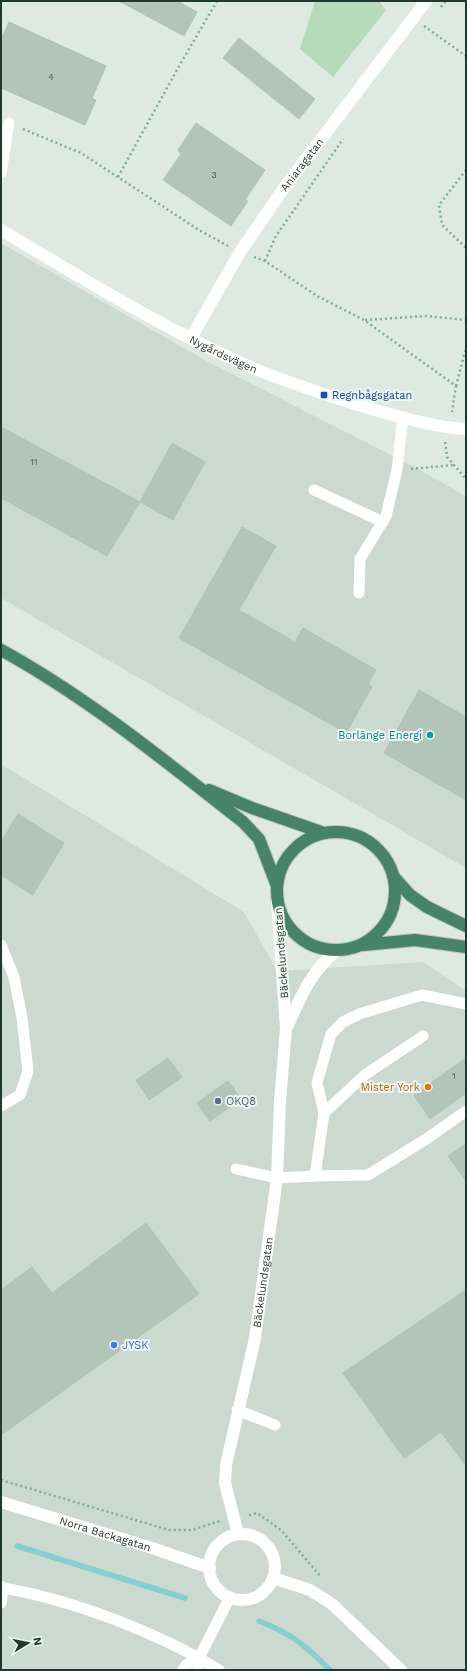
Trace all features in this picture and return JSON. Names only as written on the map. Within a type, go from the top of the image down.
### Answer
[{"type":"highway","points":[[1,650],[36,669],[92,707],[243,822],[259,840],[277,886]]},
{"type":"highway","points":[[1,654],[36,669]]},
{"type":"highway","points":[[195,784],[252,808],[324,833],[347,833],[367,841],[384,856],[394,876],[410,895],[426,907],[466,926]]},
{"type":"highway","points":[[324,833],[301,843],[292,852],[279,873],[277,902],[283,917],[292,931],[305,942],[315,946],[337,950],[362,945],[415,940],[466,947]]},
{"type":"highway","points":[[362,945],[373,937],[390,916],[394,904],[394,876]]},
{"type":"street","name":"Aniaragatan","points":[[191,338],[240,252],[289,182],[426,1]]},
{"type":"street","name":"Nygårdsvägen","points":[[1,230],[128,306],[227,357],[324,395],[403,417],[449,428],[466,429]]},
{"type":"street","name":"Bäckelundsgatan","points":[[238,1534],[225,1483],[226,1465],[237,1410],[255,1338],[277,1178],[280,1102],[286,1028],[277,902]]},
{"type":"street","name":"Bäckelundsgatan","points":[[286,1028],[304,988],[324,961],[337,950]]},
{"type":"street","name":"Norra Backagatan","points":[[1,1502],[152,1548],[210,1568]]},
{"type":"street","points":[[238,1534],[249,1535],[260,1539],[268,1546],[273,1556],[275,1567],[273,1578],[264,1591],[251,1599],[240,1600],[230,1597],[216,1586],[211,1577],[210,1558],[215,1549],[229,1537],[238,1534]]},
{"type":"street","points":[[273,1578],[310,1590],[332,1604],[402,1670]]},
{"type":"lane","points":[[1,173],[9,123]]},
{"type":"lane","points":[[359,593],[360,559],[386,516],[397,470],[403,417]]},
{"type":"lane","points":[[314,490],[383,522]]},
{"type":"lane","points":[[1,945],[14,977],[22,1018],[28,1071],[20,1095],[1,1106]]},
{"type":"lane","points":[[315,1176],[324,1114],[317,1083],[331,1034],[343,1022],[359,1014],[422,995],[466,1004]]},
{"type":"lane","points":[[324,1114],[366,1074],[423,1036]]},
{"type":"lane","points":[[236,1169],[277,1178],[368,1175],[428,1138],[466,1111]]},
{"type":"lane","points":[[237,1410],[275,1425]]},
{"type":"lane","points":[[1,1603],[2,1587],[60,1601],[99,1614],[150,1635],[199,1658],[219,1670]]},
{"type":"lane","points":[[198,1670],[199,1658],[230,1597]]},
{"type":"lane","points":[[183,1670],[186,1665],[199,1658]]},
{"type":"path","points":[[118,177],[217,1]]},
{"type":"path","points":[[438,11],[446,1]]},
{"type":"path","points":[[420,32],[429,21]]},
{"type":"path","points":[[425,26],[466,56]]},
{"type":"path","points":[[9,123],[81,153],[199,230],[240,252],[265,261],[317,296],[364,320],[456,386]]},
{"type":"path","points":[[265,261],[276,236],[346,134]]},
{"type":"path","points":[[466,170],[439,205],[442,225],[466,248]]},
{"type":"path","points":[[364,320],[426,316],[466,320]]},
{"type":"path","points":[[466,348],[456,386],[445,444],[447,457],[466,478]]},
{"type":"path","points":[[397,470],[454,465]]},
{"type":"path","points":[[1,1480],[168,1530],[192,1530],[233,1517],[257,1513],[281,1530],[314,1571],[325,1581]]},
{"type":"shaded area","points":[[1,243],[201,358],[420,470],[466,496],[466,868],[1,598]]},
{"type":"shaded area","points":[[1,764],[244,912],[277,971],[423,962],[466,991],[466,1670],[1,1670]]},
{"type":"green space","points":[[315,1],[379,1],[386,10],[333,77],[300,49]]},
{"type":"building","points":[[119,1],[177,1],[197,12],[184,36]]},
{"type":"building","points":[[9,22],[106,66],[92,98],[96,100],[85,125],[1,88],[1,40]]},
{"type":"building","points":[[239,38],[315,99],[299,119],[223,58]]},
{"type":"building","points":[[196,123],[265,170],[245,200],[248,201],[231,226],[163,180],[181,154],[178,150]]},
{"type":"building","points":[[1,427],[140,502],[107,556],[1,498]]},
{"type":"building","points":[[172,443],[205,462],[173,520],[140,502]]},
{"type":"building","points":[[242,527],[276,546],[239,610],[295,642],[303,628],[376,670],[368,684],[372,687],[346,733],[179,638]]},
{"type":"building","name":"Borlänge Energi","points":[[419,690],[466,717],[466,800],[384,753]]},
{"type":"building","points":[[18,814],[64,843],[33,895],[1,875],[1,842]]},
{"type":"building","points":[[168,1058],[182,1077],[149,1100],[136,1080]]},
{"type":"building","points":[[466,1058],[466,1093],[430,1119],[414,1095]]},
{"type":"building","points":[[228,1081],[241,1099],[210,1121],[197,1103]]},
{"type":"building","points":[[466,1144],[466,1181],[448,1156]]},
{"type":"building","points":[[146,1223],[199,1294],[1,1435],[1,1290],[32,1267],[52,1293]]},
{"type":"building","points":[[466,1290],[466,1466],[441,1432],[404,1458],[343,1373]]},
{"type":"waterway","points":[[17,1546],[185,1598]]},
{"type":"waterway","points":[[259,1621],[298,1641],[330,1670]]},
{"type":"place","name":"Regnbågsgatan","points":[[324,395]]},
{"type":"place","name":"Borlänge Energi","points":[[430,735]]},
{"type":"place","name":"Mister York","points":[[428,1087]]},
{"type":"place","name":"OKQ8","points":[[218,1101]]},
{"type":"place","name":"JYSK","points":[[114,1345]]}]
